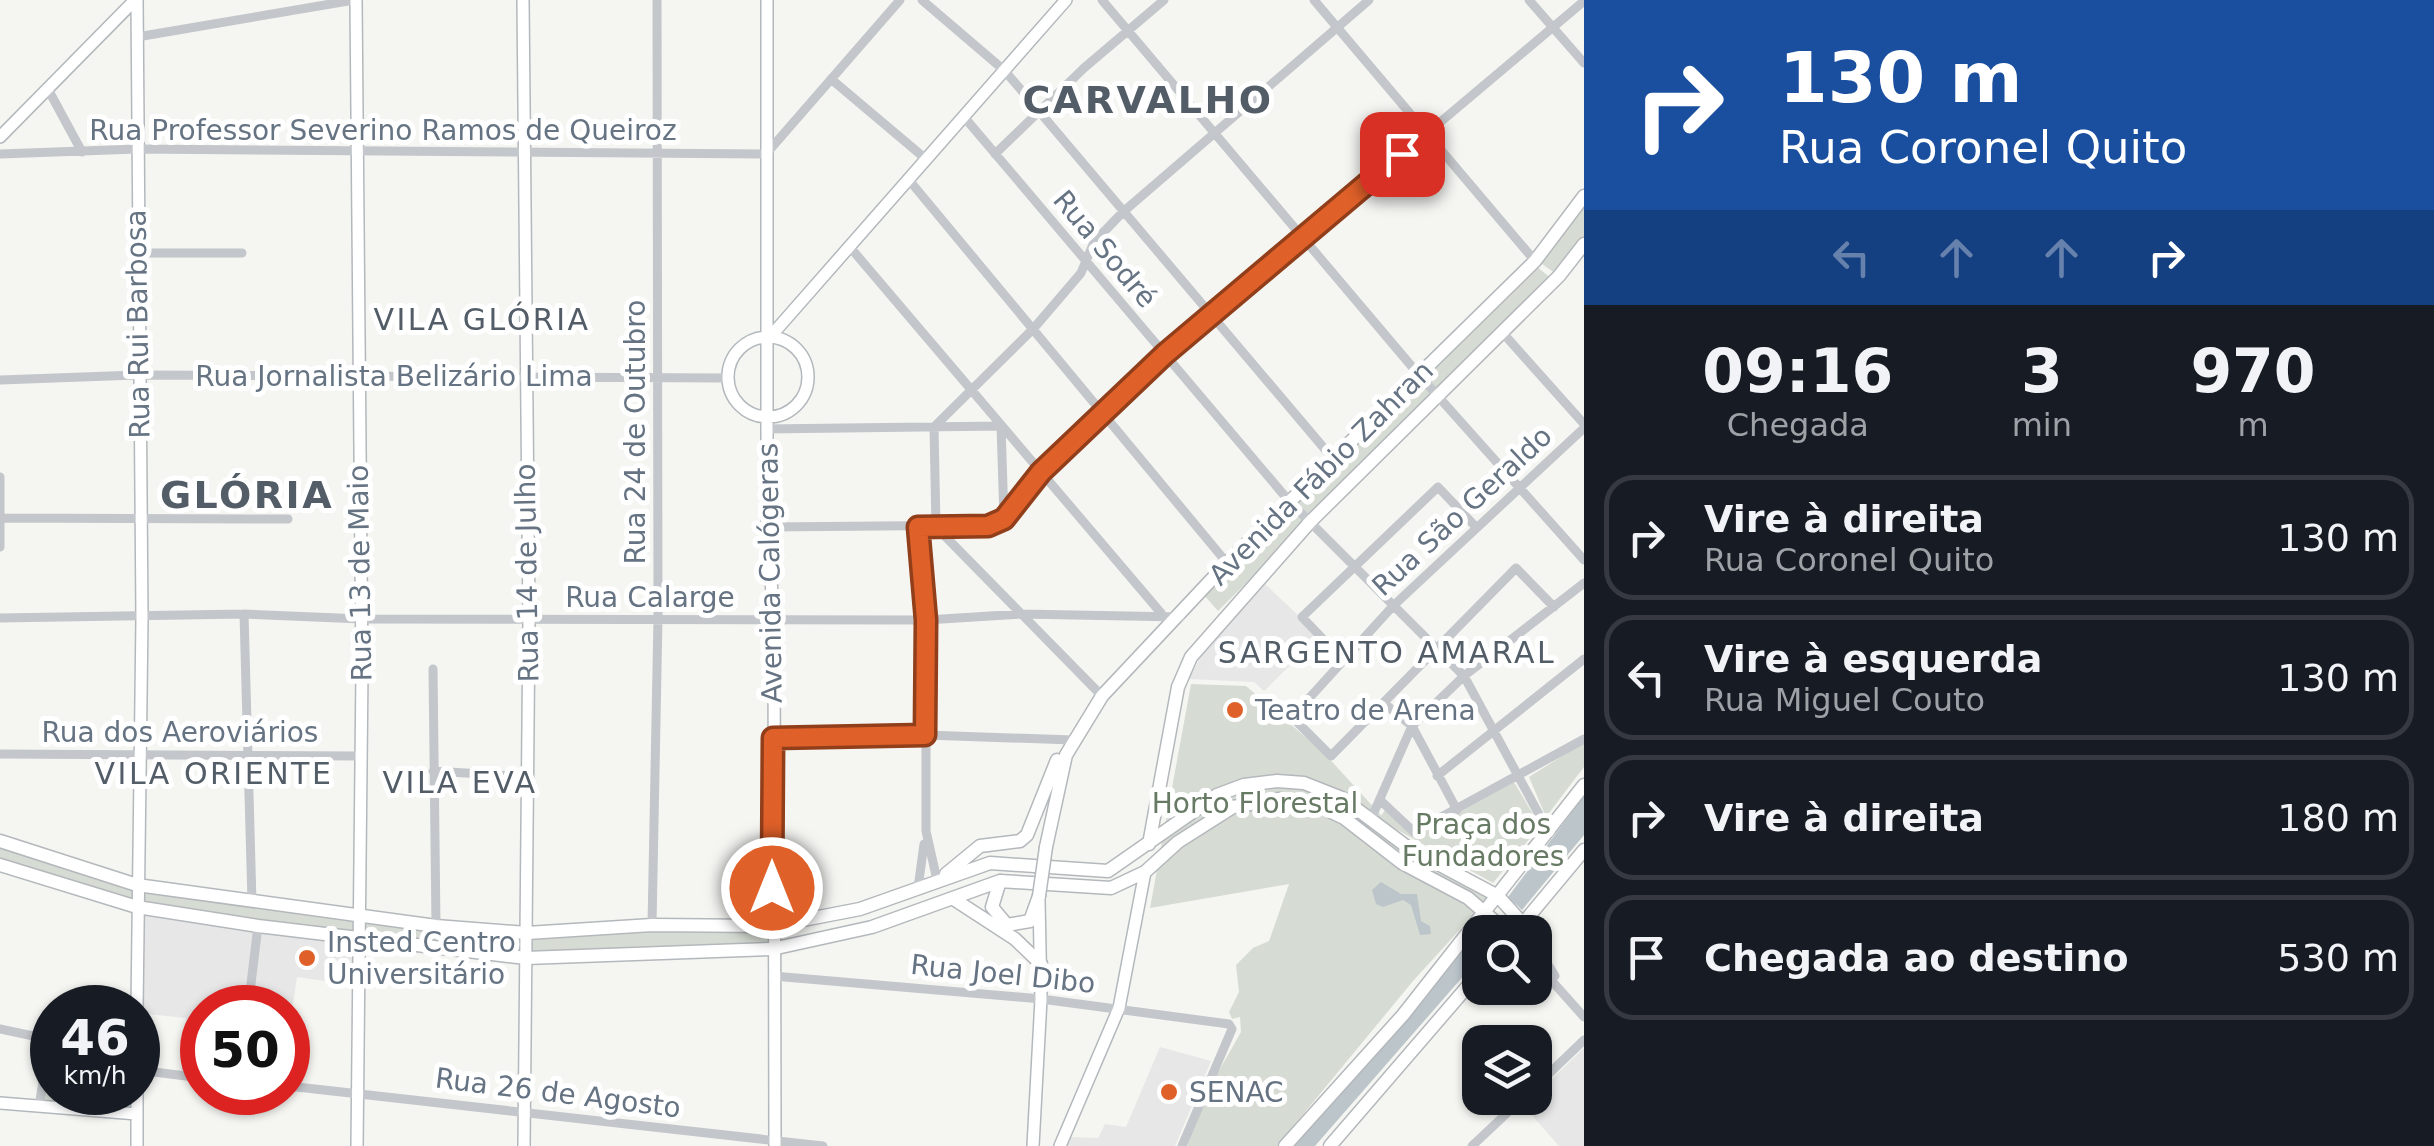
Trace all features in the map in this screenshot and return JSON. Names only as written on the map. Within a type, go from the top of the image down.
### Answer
[{"type":"main road","name":"Avenida Fábio Zahran","points":[[1039,896],[1066,755],[1073,736],[1102,696],[1180,617],[1226,563],[1534,261],[1584,196]]},
{"type":"main road","name":"Avenida Fábio Zahran","points":[[1145,872],[1180,678],[1217,625],[1310,522],[1581,255]]},
{"type":"main road","points":[[940,879],[980,846],[1020,841],[1027,836],[1073,736]]},
{"type":"main road","points":[[0,841],[137,885],[436,926],[528,933],[652,925],[772,926],[846,913],[990,863],[1108,871],[1218,795],[1260,781],[1304,783],[1342,798],[1410,849],[1501,899],[1509,915]]},
{"type":"main road","points":[[1285,1146],[1501,899],[1584,784]]},
{"type":"main road","points":[[0,865],[137,907],[258,926],[526,958],[772,949],[851,934],[1000,881],[1025,879],[1097,890],[1145,872],[1178,842],[1233,807],[1278,799],[1316,806],[1344,818],[1402,863],[1492,915]]},
{"type":"main road","points":[[1527,915],[1584,850]]},
{"type":"main road","points":[[1000,881],[992,907],[1006,925],[1030,921],[1039,896]]},
{"type":"main road","points":[[952,898],[1016,939],[1042,964]]},
{"type":"main road","points":[[1330,1146],[1462,993]]},
{"type":"street","points":[[0,137],[49,91],[121,5],[136,0]]},
{"type":"street","name":"Rua Rui Barbosa","points":[[136,0],[142,618],[137,985]]},
{"type":"street","points":[[137,37],[355,0]]},
{"type":"street","name":"Rua 13 de Maio","points":[[355,0],[362,620],[357,1146]]},
{"type":"street","name":"Rua 14 de Julho","points":[[523,0],[529,620],[524,1146]]},
{"type":"street","name":"Rua 24 de Outubro","points":[[652,925],[658,618],[657,0]]},
{"type":"street","name":"Avenida Calógeras","points":[[767,0],[770,337],[766,423],[767,527],[774,620],[772,949],[776,1144]]},
{"type":"street","points":[[766,154],[900,0]]},
{"type":"street","points":[[922,0],[1004,71],[1041,112],[1334,460]]},
{"type":"street","points":[[770,337],[1066,0]]},
{"type":"street","points":[[1102,0],[1419,376],[1584,560]]},
{"type":"street","points":[[995,154],[1164,0]]},
{"type":"street","points":[[1314,0],[1534,261]]},
{"type":"street","points":[[1102,696],[936,527],[934,427],[1034,328],[1087,263],[1094,242],[1123,212],[1369,0]]},
{"type":"street","points":[[1530,0],[1584,62]]},
{"type":"street","points":[[767,527],[988,526],[1004,519],[1041,472],[1165,354],[1584,2]]},
{"type":"street","points":[[831,79],[927,160]]},
{"type":"street","points":[[49,91],[82,152]]},
{"type":"street","name":"Rua Sodré","points":[[964,118],[1289,501],[1464,676],[1496,728],[1548,831]]},
{"type":"street","name":"Rua Professor Severino Ramos de Queiroz","points":[[0,154],[137,149],[523,149],[766,154]]},
{"type":"street","points":[[909,180],[1226,563]]},
{"type":"street","points":[[849,246],[1161,614]]},
{"type":"street","points":[[137,253],[242,254]]},
{"type":"street","points":[[1502,332],[1584,426]]},
{"type":"street","points":[[766,423],[800,402],[808,379],[807,367],[793,346],[770,337],[757,338],[736,353],[728,378],[730,390],[744,409],[766,423],[1002,426]]},
{"type":"street","name":"Rua Jornalista Belizário Lima","points":[[0,380],[137,375],[728,378]]},
{"type":"street","points":[[1002,426],[1004,519]]},
{"type":"street","name":"Rua São Geraldo","points":[[1385,704],[1331,756],[1292,716],[1393,606],[1584,426]]},
{"type":"street","points":[[0,476],[0,547]]},
{"type":"street","points":[[1342,658],[1302,617],[1438,486],[1475,526]]},
{"type":"street","points":[[1,518],[288,519]]},
{"type":"street","points":[[918,527],[926,620],[926,831],[918,888]]},
{"type":"street","points":[[1457,810],[1412,726],[1385,704],[1435,647],[1516,568],[1554,606]]},
{"type":"street","points":[[1371,820],[1412,726],[1464,676],[1584,583]]},
{"type":"street","points":[[244,614],[252,754],[252,902]]},
{"type":"street","name":"Rua Calarge","points":[[0,618],[244,614],[362,620],[926,620],[1021,614],[1180,617]]},
{"type":"street","points":[[1437,776],[1584,659]]},
{"type":"street","points":[[433,669],[436,926]]},
{"type":"street","points":[[773,738],[1073,736]]},
{"type":"street","points":[[1380,800],[1414,832],[1584,739]]},
{"type":"street","name":"Rua dos Aeroviários","points":[[0,754],[360,756]]},
{"type":"street","points":[[433,771],[528,777]]},
{"type":"street","points":[[926,831],[940,879]]},
{"type":"street","points":[[1060,1146],[1119,1008],[1145,872]]},
{"type":"street","points":[[1032,1146],[1042,964],[1039,896]]},
{"type":"street","points":[[251,985],[258,926]]},
{"type":"street","points":[[1552,972],[1564,992]]},
{"type":"street","name":"Rua Joel Dibo","points":[[773,976],[1040,998],[1229,1024],[1232,1029],[1224,1050],[1182,1146]]},
{"type":"street","points":[[1552,980],[1584,1017]]},
{"type":"street","points":[[0,1029],[30,1035]]},
{"type":"street","points":[[1552,1070],[1584,1040]]},
{"type":"street","name":"Rua 26 de Agosto","points":[[310,1088],[524,1110],[776,1144],[823,1146]]},
{"type":"street","points":[[0,1102],[30,1105]]},
{"type":"street","points":[[137,1115],[137,1146]]},
{"type":"street","points":[[1472,1146],[1506,1115]]},
{"type":"shaded area","points":[[1263,582],[1320,636],[1264,691],[1254,682],[1189,679],[1204,651]]},
{"type":"shaded area","points":[[1584,796],[1584,835],[1522,910],[1508,897]]},
{"type":"shaded area","points":[[1381,882],[1401,894],[1417,894],[1421,921],[1430,926],[1431,934],[1420,935],[1411,905],[1403,900],[1383,907],[1376,904],[1372,890]]},
{"type":"shaded area","points":[[137,907],[361,939],[360,986],[297,977],[296,985],[180,985],[180,1017],[160,1015],[160,985],[138,985]]},
{"type":"shaded area","points":[[1462,948],[1462,978],[1315,1146],[1290,1146]]},
{"type":"shaded area","name":"SENAC","points":[[1160,1047],[1211,1061],[1175,1146],[1064,1146],[1068,1137],[1098,1138],[1105,1124],[1126,1127]]},
{"type":"shaded area","points":[[1584,1048],[1584,1146],[1559,1146],[1532,1115],[1552,1115],[1552,1079]]},
{"type":"green space","points":[[1584,202],[1584,239],[1556,274],[1538,261]]},
{"type":"green space","points":[[1536,266],[1552,279],[1218,611],[1203,594]]},
{"type":"green space","name":"Horto Florestal","points":[[1191,684],[1246,686],[1324,753],[1381,816],[1385,810],[1417,836],[1514,782],[1540,826],[1493,883],[1394,828],[1415,845],[1497,889],[1473,915],[1462,915],[1462,927],[1277,1146],[1187,1146],[1208,1090],[1241,1032],[1240,1017],[1232,1019],[1229,1012],[1239,992],[1236,965],[1253,948],[1269,941],[1289,884],[1150,908]]},
{"type":"green space","points":[[1584,742],[1584,767],[1546,817],[1529,777]]},
{"type":"green space","points":[[0,841],[101,876],[505,932],[772,926],[772,949],[526,958],[167,911],[0,865]]},
{"type":"place","name":"Teatro de Arena","points":[[1235,710]]},
{"type":"place","name":"Insted Centro Universitário","points":[[307,958]]},
{"type":"place","name":"SENAC","points":[[1169,1092]]},
{"type":"district","name":"CARVALHO","points":[[1148,100]]},
{"type":"district","name":"VILA GLÓRIA","points":[[482,319]]},
{"type":"district","name":"GLÓRIA","points":[[247,495]]},
{"type":"district","name":"SARGENTO AMARAL","points":[[1387,652]]},
{"type":"district","name":"VILA ORIENTE","points":[[214,773]]},
{"type":"district","name":"VILA EVA","points":[[460,782]]},
{"type":"route","points":[[772,888],[773,738],[925,735],[926,620],[918,527],[988,526],[1004,519],[1041,472],[1165,354],[1402,154]]},
{"type":"park label","name":"Praça dos Fundadores","points":[[1483,840]]}]
